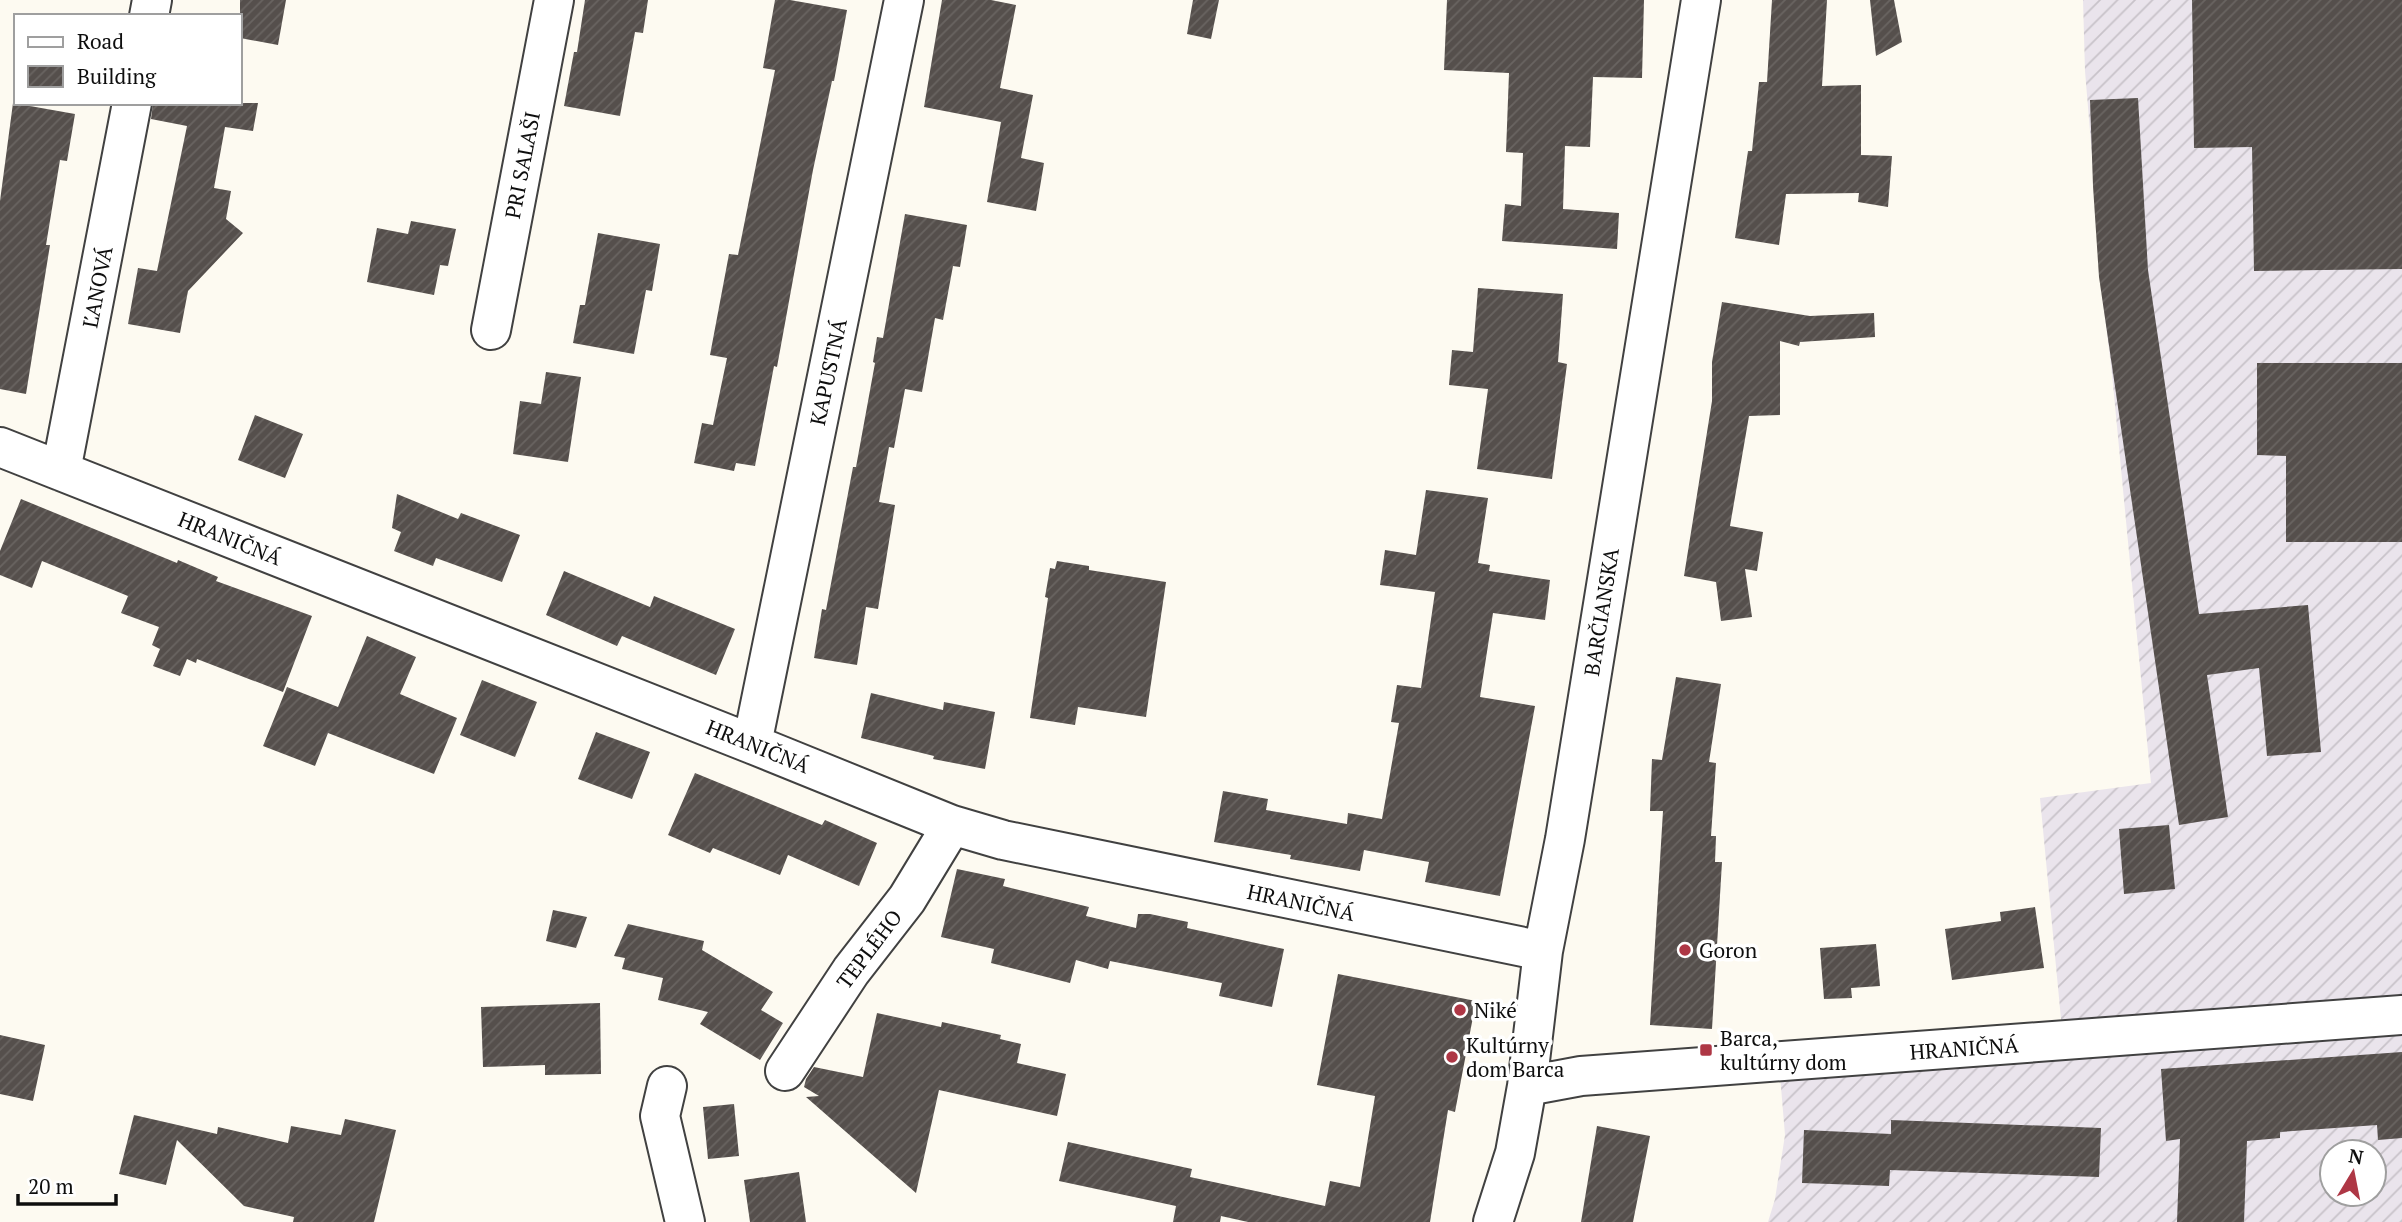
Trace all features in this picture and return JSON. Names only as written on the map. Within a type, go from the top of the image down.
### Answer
[{"type":"street","name":"PRI SALAŠI","points":[[491,330],[554,0]]},
{"type":"street","name":"KAPUSTNÁ","points":[[752,744],[904,0]]},
{"type":"street","name":"BARČIANSKA","points":[[1493,1222],[1515,1153],[1527,1086],[1544,951],[1565,839],[1701,0]]},
{"type":"street","name":"ĽANOVÁ","points":[[61,471],[132,105]]},
{"type":"street","name":"HRANIČNÁ","points":[[0,447],[952,825],[1017,843],[1544,951]]},
{"type":"street","name":"TEPLÉHO","points":[[785,1071],[851,971],[907,899],[952,825]]},
{"type":"street","name":"HRANIČNÁ","points":[[1527,1086],[1581,1076],[2402,1015]]},
{"type":"street","points":[[667,1086],[660,1116],[685,1222]]},
{"type":"shaded area","points":[[2083,0],[2402,0],[2402,1222],[1768,1222],[1775,1199],[1785,1135],[1779,1063],[2063,1040],[2040,798],[2151,783],[2112,374],[2100,276],[2085,71]]},
{"type":"building","points":[[240,0],[286,0],[278,45],[242,38]]},
{"type":"building","points":[[585,0],[648,0],[643,33],[635,32],[620,116],[564,106],[574,52],[577,52]]},
{"type":"building","points":[[775,0],[847,10],[755,466],[736,463],[734,471],[694,463],[702,423],[713,425],[727,358],[710,355],[729,254],[738,255],[775,70],[763,68]]},
{"type":"building","points":[[942,0],[991,0],[1016,5],[1000,88],[1033,95],[1021,158],[1044,163],[1036,211],[987,202],[1001,122],[924,107]]},
{"type":"building","points":[[1193,0],[1219,0],[1211,39],[1187,34]]},
{"type":"building","points":[[1447,0],[1644,0],[1642,78],[1593,77],[1590,147],[1565,146],[1563,209],[1619,213],[1617,249],[1502,241],[1505,204],[1521,206],[1523,153],[1506,152],[1509,73],[1444,70]]},
{"type":"building","points":[[1772,0],[1827,0],[1822,86],[1861,85],[1861,155],[1892,156],[1888,207],[1858,202],[1859,193],[1786,194],[1779,245],[1735,238],[1748,151],[1752,151],[1759,82],[1767,82]]},
{"type":"building","points":[[1870,0],[1894,0],[1902,42],[1876,56]]},
{"type":"building","points":[[2192,0],[2402,0],[2402,269],[2254,271],[2252,147],[2194,148]]},
{"type":"building","points":[[2138,98],[2148,270],[2199,614],[2308,605],[2321,752],[2267,756],[2259,668],[2207,675],[2228,817],[2179,825],[2099,277],[2093,186],[2090,100]]},
{"type":"building","points":[[13,103],[75,114],[67,161],[60,160],[46,245],[50,245],[26,394],[0,389],[0,201]]},
{"type":"building","points":[[258,103],[253,131],[225,127],[214,188],[231,191],[226,219],[243,233],[188,291],[180,333],[128,324],[138,268],[157,271],[187,126],[151,119],[153,105]]},
{"type":"building","points":[[905,214],[967,225],[960,267],[953,266],[943,320],[935,318],[922,392],[905,389],[894,448],[889,447],[879,502],[895,505],[878,609],[866,607],[857,665],[814,658],[822,609],[826,610],[853,467],[856,467],[875,363],[877,337],[883,338]]},
{"type":"building","points":[[411,221],[456,229],[448,266],[440,265],[434,295],[367,282],[377,228],[408,234]]},
{"type":"building","points":[[598,233],[660,244],[652,291],[646,290],[634,354],[573,343],[580,305],[585,305]]},
{"type":"building","points":[[1478,288],[1563,294],[1558,362],[1567,364],[1552,479],[1477,469],[1488,389],[1449,385],[1452,350],[1473,352]]},
{"type":"building","points":[[1722,302],[1810,316],[1874,313],[1875,337],[1800,342],[1799,346],[1780,341],[1780,415],[1749,416],[1730,526],[1763,532],[1757,571],[1745,569],[1752,617],[1721,621],[1716,582],[1684,576],[1712,401],[1712,362]]},
{"type":"building","points":[[2257,363],[2402,363],[2402,542],[2286,542],[2286,456],[2257,455]]},
{"type":"building","points":[[546,372],[581,377],[568,462],[513,454],[520,401],[541,404]]},
{"type":"building","points":[[255,415],[303,434],[285,478],[238,460]]},
{"type":"building","points":[[1426,490],[1488,498],[1478,563],[1490,565],[1489,571],[1550,580],[1545,620],[1493,613],[1480,697],[1535,706],[1500,896],[1425,882],[1429,862],[1364,850],[1360,871],[1290,859],[1291,855],[1214,842],[1223,791],[1268,799],[1266,810],[1347,824],[1348,813],[1382,819],[1399,723],[1391,722],[1397,685],[1421,688],[1435,592],[1380,585],[1385,550],[1416,555]]},
{"type":"building","points":[[397,494],[458,519],[461,513],[520,535],[502,582],[436,558],[433,566],[394,551],[401,532],[392,528]]},
{"type":"building","points":[[21,499],[177,563],[178,560],[218,577],[216,581],[312,616],[283,692],[197,659],[196,663],[187,659],[180,676],[153,666],[160,649],[152,645],[159,627],[121,613],[128,596],[42,561],[32,588],[0,575],[0,551]]},
{"type":"building","points":[[1057,561],[1089,566],[1089,570],[1166,582],[1146,717],[1078,707],[1075,725],[1030,718],[1048,598],[1045,597],[1050,568],[1055,569]]},
{"type":"building","points":[[564,571],[650,607],[654,596],[735,629],[716,675],[622,636],[617,646],[546,615]]},
{"type":"building","points":[[367,636],[416,657],[400,694],[457,718],[434,774],[328,733],[315,766],[263,746],[287,687],[338,707]]},
{"type":"building","points":[[1676,677],[1721,684],[1709,762],[1716,763],[1711,836],[1716,836],[1715,862],[1722,862],[1712,1029],[1650,1025],[1663,811],[1650,811],[1652,759],[1662,760]]},
{"type":"building","points":[[482,680],[537,702],[515,757],[460,735]]},
{"type":"building","points":[[871,693],[943,710],[944,702],[995,712],[985,769],[933,759],[934,756],[861,738]]},
{"type":"building","points":[[596,732],[650,752],[632,799],[578,779]]},
{"type":"building","points":[[695,773],[822,825],[825,820],[877,843],[859,886],[788,855],[780,875],[713,848],[710,853],[668,835]]},
{"type":"building","points":[[2169,825],[2175,889],[2124,894],[2119,829]]},
{"type":"building","points":[[957,869],[1005,879],[1003,886],[1089,907],[1086,916],[1136,928],[1138,914],[1150,914],[1188,922],[1187,928],[1284,949],[1272,1007],[1219,996],[1222,983],[1110,961],[1108,969],[1076,960],[1070,983],[991,963],[994,949],[941,937]]},
{"type":"building","points":[[2035,907],[2044,968],[1952,980],[1945,929],[2001,921],[2000,912]]},
{"type":"building","points":[[553,910],[587,917],[576,948],[546,941]]},
{"type":"building","points":[[628,924],[704,941],[702,950],[773,992],[761,1010],[783,1023],[760,1060],[700,1024],[708,1012],[658,1000],[663,978],[622,969],[625,958],[614,956]]},
{"type":"building","points":[[1876,944],[1880,986],[1851,988],[1852,998],[1824,999],[1820,948]]},
{"type":"building","points":[[1338,974],[1476,1001],[1455,1112],[1448,1110],[1430,1222],[1248,1222],[1221,1216],[1220,1222],[1173,1222],[1176,1206],[1059,1181],[1068,1142],[1192,1169],[1190,1177],[1325,1206],[1330,1181],[1360,1187],[1375,1096],[1317,1085]]},
{"type":"building","points":[[600,1003],[601,1074],[545,1075],[545,1065],[483,1067],[481,1007]]},
{"type":"building","points":[[877,1013],[941,1027],[942,1022],[1001,1035],[1000,1039],[1021,1044],[1017,1063],[1066,1074],[1057,1116],[939,1090],[916,1193],[806,1097],[819,1096],[804,1087],[814,1067],[863,1077]]},
{"type":"building","points":[[0,1035],[45,1045],[33,1101],[0,1094]]},
{"type":"building","points":[[2402,1052],[2402,1138],[2378,1138],[2377,1125],[2280,1132],[2280,1138],[2247,1141],[2244,1222],[2177,1222],[2180,1139],[2166,1141],[2161,1069]]},
{"type":"building","points":[[734,1104],[739,1156],[708,1159],[703,1107]]},
{"type":"building","points":[[134,1115],[217,1134],[218,1127],[288,1143],[291,1126],[341,1135],[345,1119],[396,1130],[374,1222],[293,1222],[294,1217],[244,1206],[177,1140],[166,1185],[119,1174]]},
{"type":"building","points":[[1891,1120],[2101,1128],[2099,1177],[1890,1170],[1889,1186],[1802,1183],[1804,1130],[1891,1134]]},
{"type":"building","points":[[1597,1126],[1650,1136],[1633,1222],[1581,1222]]},
{"type":"building","points":[[799,1172],[806,1222],[750,1222],[744,1180]]},
{"type":"place","name":"Goron","points":[[1685,950]]},
{"type":"place","name":"Niké","points":[[1460,1010]]},
{"type":"place","name":"Barca, kultúrny dom","points":[[1706,1050]]},
{"type":"place","name":"Kultúrny dom Barca","points":[[1452,1057]]}]
